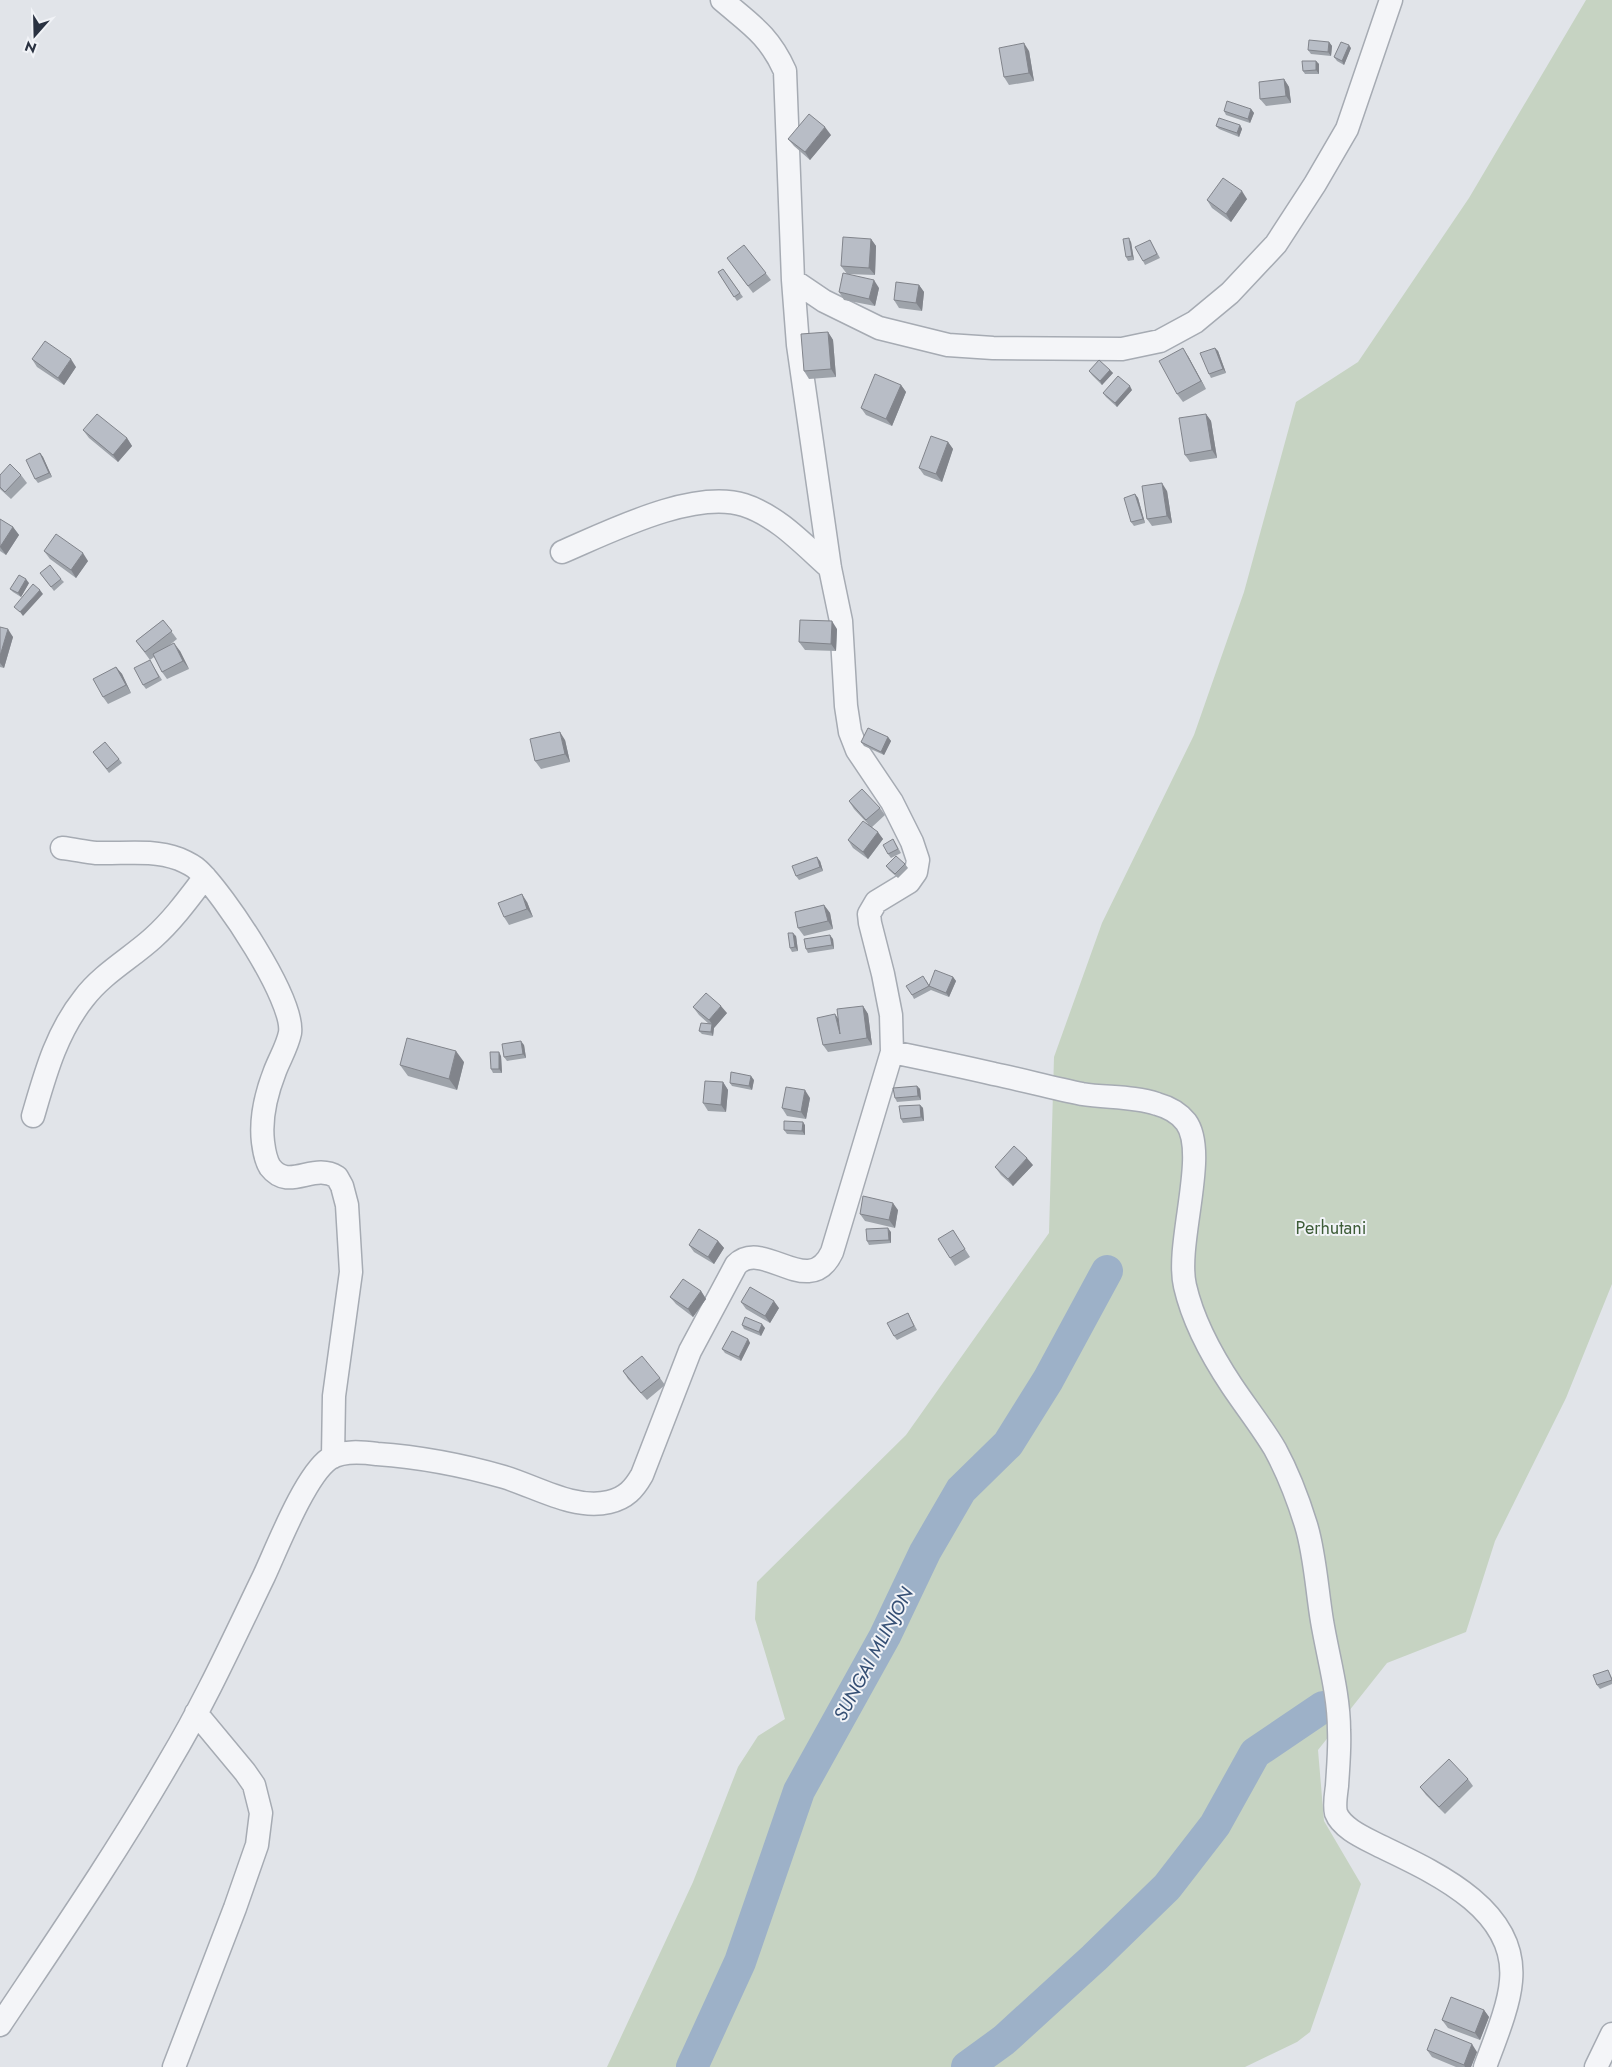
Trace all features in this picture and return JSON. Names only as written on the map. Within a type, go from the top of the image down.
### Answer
[{"type":"street","points":[[0,2025],[96,1882],[170,1761],[300,1500],[319,1469],[332,1457],[344,1454],[372,1453],[459,1465],[507,1478],[568,1500],[595,1503],[608,1502],[628,1494],[634,1489],[642,1475],[690,1351],[730,1273],[736,1265],[740,1261],[752,1258],[806,1271],[816,1270],[828,1260],[837,1238],[892,1052],[891,1016],[869,914],[876,902],[909,882],[916,872],[918,860],[915,847],[892,802],[857,750],[850,732],[846,706],[841,621],[830,568],[798,345],[793,280],[785,70],[778,54],[766,38],[753,24],[722,0]]},
{"type":"street","points":[[793,280],[824,301],[879,328],[948,344],[993,348],[1122,349],[1160,341],[1195,322],[1230,293],[1276,244],[1315,184],[1347,129],[1391,0]]},
{"type":"street","points":[[562,552],[643,518],[671,509],[712,502],[730,502],[744,505],[759,512],[784,528],[830,568]]},
{"type":"street","points":[[62,848],[96,853],[137,851],[166,856],[190,864],[205,877],[259,954],[288,1011],[290,1021],[287,1043],[275,1070],[263,1110],[262,1135],[264,1154],[271,1167],[284,1176],[292,1178],[320,1171],[334,1175],[342,1186],[347,1205],[351,1272],[334,1396],[332,1457]]},
{"type":"street","points":[[33,1116],[57,1041],[84,997],[97,984],[154,938],[174,917],[205,877]]},
{"type":"street","points":[[892,1052],[1085,1094],[1142,1100],[1161,1105],[1177,1113],[1186,1122],[1194,1139],[1194,1152],[1182,1261],[1184,1282],[1188,1300],[1211,1351],[1273,1446],[1288,1476],[1308,1530],[1340,1729],[1335,1801],[1336,1814],[1361,1836],[1420,1865],[1480,1905],[1494,1921],[1504,1939],[1510,1960],[1512,1978],[1485,2067]]},
{"type":"street","points":[[174,2067],[257,1845],[261,1813],[254,1785],[196,1712]]},
{"type":"street","points":[[1596,2067],[1612,2034]]},
{"type":"green space","name":"Perhutani","points":[[1586,0],[1612,0],[1612,1284],[1566,1398],[1495,1541],[1466,1632],[1387,1663],[1318,1750],[1324,1821],[1361,1884],[1310,2032],[1297,2042],[1245,2067],[607,2067],[693,1882],[738,1767],[758,1736],[785,1719],[755,1619],[757,1582],[906,1435],[1049,1233],[1054,1057],[1102,923],[1194,735],[1244,592],[1296,402],[1358,362],[1469,198]]},
{"type":"building","points":[[1309,40],[1329,42],[1328,52],[1308,50]]},
{"type":"building","points":[[1341,42],[1349,45],[1342,61],[1334,57]]},
{"type":"building","points":[[1024,43],[1029,73],[1004,77],[999,48]]},
{"type":"building","points":[[1302,61],[1316,61],[1316,70],[1303,71]]},
{"type":"building","points":[[1284,79],[1286,96],[1260,99],[1259,82]]},
{"type":"building","points":[[1227,101],[1251,109],[1248,119],[1224,111]]},
{"type":"building","points":[[809,114],[825,127],[805,152],[788,139]]},
{"type":"building","points":[[1219,118],[1240,125],[1237,133],[1216,126]]},
{"type":"building","points":[[1223,178],[1242,191],[1226,214],[1207,200]]},
{"type":"building","points":[[843,237],[871,239],[869,268],[841,266]]},
{"type":"building","points":[[1129,238],[1132,256],[1126,257],[1123,239]]},
{"type":"building","points":[[1150,240],[1157,254],[1143,261],[1135,247]]},
{"type":"building","points":[[744,245],[766,273],[748,286],[727,258]]},
{"type":"building","points":[[723,269],[740,293],[734,297],[718,272]]},
{"type":"building","points":[[843,273],[874,280],[869,299],[839,292]]},
{"type":"building","points":[[896,282],[919,285],[916,303],[894,300]]},
{"type":"building","points":[[828,332],[831,369],[804,371],[801,334]]},
{"type":"building","points":[[45,341],[71,359],[58,378],[32,359]]},
{"type":"building","points":[[1183,348],[1201,381],[1177,394],[1159,361]]},
{"type":"building","points":[[1215,348],[1223,369],[1209,374],[1200,353]]},
{"type":"building","points":[[1099,360],[1110,370],[1100,381],[1089,371]]},
{"type":"building","points":[[875,374],[901,385],[886,419],[861,408]]},
{"type":"building","points":[[1118,376],[1130,386],[1115,403],[1103,393]]},
{"type":"building","points":[[97,414],[127,438],[113,455],[83,430]]},
{"type":"building","points":[[1206,414],[1212,450],[1185,455],[1179,418]]},
{"type":"building","points":[[931,436],[948,442],[936,474],[919,468]]},
{"type":"building","points":[[40,453],[49,473],[35,479],[26,460]]},
{"type":"building","points":[[10,464],[21,475],[5,492],[0,487],[0,475]]},
{"type":"building","points":[[1162,483],[1167,516],[1147,519],[1142,486]]},
{"type":"building","points":[[1135,494],[1143,519],[1131,522],[1124,498]]},
{"type":"building","points":[[0,519],[13,527],[0,547]]},
{"type":"building","points":[[56,534],[83,553],[71,570],[44,551]]},
{"type":"building","points":[[50,565],[61,579],[51,587],[40,573]]},
{"type":"building","points":[[19,575],[26,579],[18,593],[10,589]]},
{"type":"building","points":[[33,584],[40,590],[20,612],[14,607]]},
{"type":"building","points":[[163,620],[172,631],[145,652],[136,641]]},
{"type":"building","points":[[800,620],[832,621],[831,644],[799,642]]},
{"type":"building","points":[[0,627],[8,629],[0,656]]},
{"type":"building","points":[[174,643],[183,661],[162,672],[153,654]]},
{"type":"building","points":[[150,660],[159,677],[143,685],[134,668]]},
{"type":"building","points":[[116,667],[126,685],[103,697],[93,679]]},
{"type":"building","points":[[868,728],[888,737],[881,752],[861,742]]},
{"type":"building","points":[[560,732],[565,754],[535,761],[530,739]]},
{"type":"building","points":[[105,742],[119,759],[107,769],[93,752]]},
{"type":"building","points":[[862,789],[880,808],[866,820],[849,801]]},
{"type":"building","points":[[863,821],[878,832],[863,852],[848,840]]},
{"type":"building","points":[[893,839],[898,849],[888,854],[883,845]]},
{"type":"building","points":[[896,856],[905,864],[895,874],[886,866]]},
{"type":"building","points":[[817,857],[820,867],[796,876],[792,866]]},
{"type":"building","points":[[522,894],[527,909],[504,917],[498,903]]},
{"type":"building","points":[[824,905],[828,921],[798,928],[795,912]]},
{"type":"building","points":[[788,933],[793,933],[795,947],[790,948]]},
{"type":"building","points":[[830,935],[832,945],[806,949],[804,939]]},
{"type":"building","points":[[935,970],[953,977],[946,993],[929,986]]},
{"type":"building","points":[[923,976],[929,986],[912,995],[906,986]]},
{"type":"building","points":[[706,993],[721,1006],[709,1020],[693,1007]]},
{"type":"building","points":[[863,1006],[867,1038],[823,1045],[817,1018],[835,1014],[840,1034],[837,1009]]},
{"type":"building","points":[[701,1023],[712,1024],[711,1032],[699,1031]]},
{"type":"building","points":[[407,1038],[456,1051],[449,1079],[400,1065]]},
{"type":"building","points":[[521,1041],[523,1054],[504,1057],[502,1044]]},
{"type":"building","points":[[490,1052],[499,1052],[499,1069],[491,1069]]},
{"type":"building","points":[[731,1072],[751,1076],[749,1086],[730,1083]]},
{"type":"building","points":[[705,1081],[723,1082],[721,1105],[703,1103]]},
{"type":"building","points":[[917,1086],[918,1096],[895,1098],[893,1088]]},
{"type":"building","points":[[786,1087],[805,1090],[801,1112],[782,1108]]},
{"type":"building","points":[[920,1105],[921,1117],[901,1119],[899,1106]]},
{"type":"building","points":[[784,1121],[803,1122],[802,1131],[784,1130]]},
{"type":"building","points":[[1014,1146],[1027,1158],[1008,1179],[995,1167]]},
{"type":"building","points":[[863,1196],[893,1203],[889,1220],[860,1214]]},
{"type":"building","points":[[888,1228],[889,1240],[867,1241],[866,1229]]},
{"type":"building","points":[[699,1229],[718,1241],[708,1257],[689,1245]]},
{"type":"building","points":[[953,1230],[965,1249],[950,1258],[938,1239]]},
{"type":"building","points":[[683,1279],[701,1291],[688,1309],[670,1297]]},
{"type":"building","points":[[750,1287],[774,1301],[765,1316],[741,1302]]},
{"type":"building","points":[[908,1313],[914,1326],[894,1336],[887,1323]]},
{"type":"building","points":[[745,1317],[762,1324],[759,1332],[742,1325]]},
{"type":"building","points":[[732,1331],[748,1339],[739,1357],[722,1349]]},
{"type":"building","points":[[642,1356],[660,1378],[641,1393],[623,1371]]},
{"type":"building","points":[[1608,1670],[1612,1680],[1597,1685],[1593,1675]]},
{"type":"building","points":[[1449,1759],[1468,1779],[1439,1807],[1420,1787]]},
{"type":"building","points":[[1451,1997],[1484,2010],[1475,2033],[1442,2020]]},
{"type":"building","points":[[1435,2029],[1472,2044],[1464,2065],[1427,2050]]},
{"type":"waterway","name":"SUNGAI MLINJON","points":[[692,2067],[740,1962],[799,1791],[885,1636],[925,1552],[961,1490],[1008,1444],[1048,1380],[1107,1271]]},
{"type":"waterway","name":"SUNGAI MLINJON","points":[[967,2067],[1004,2040],[1094,1958],[1167,1887],[1215,1825],[1255,1753],[1323,1707]]}]
